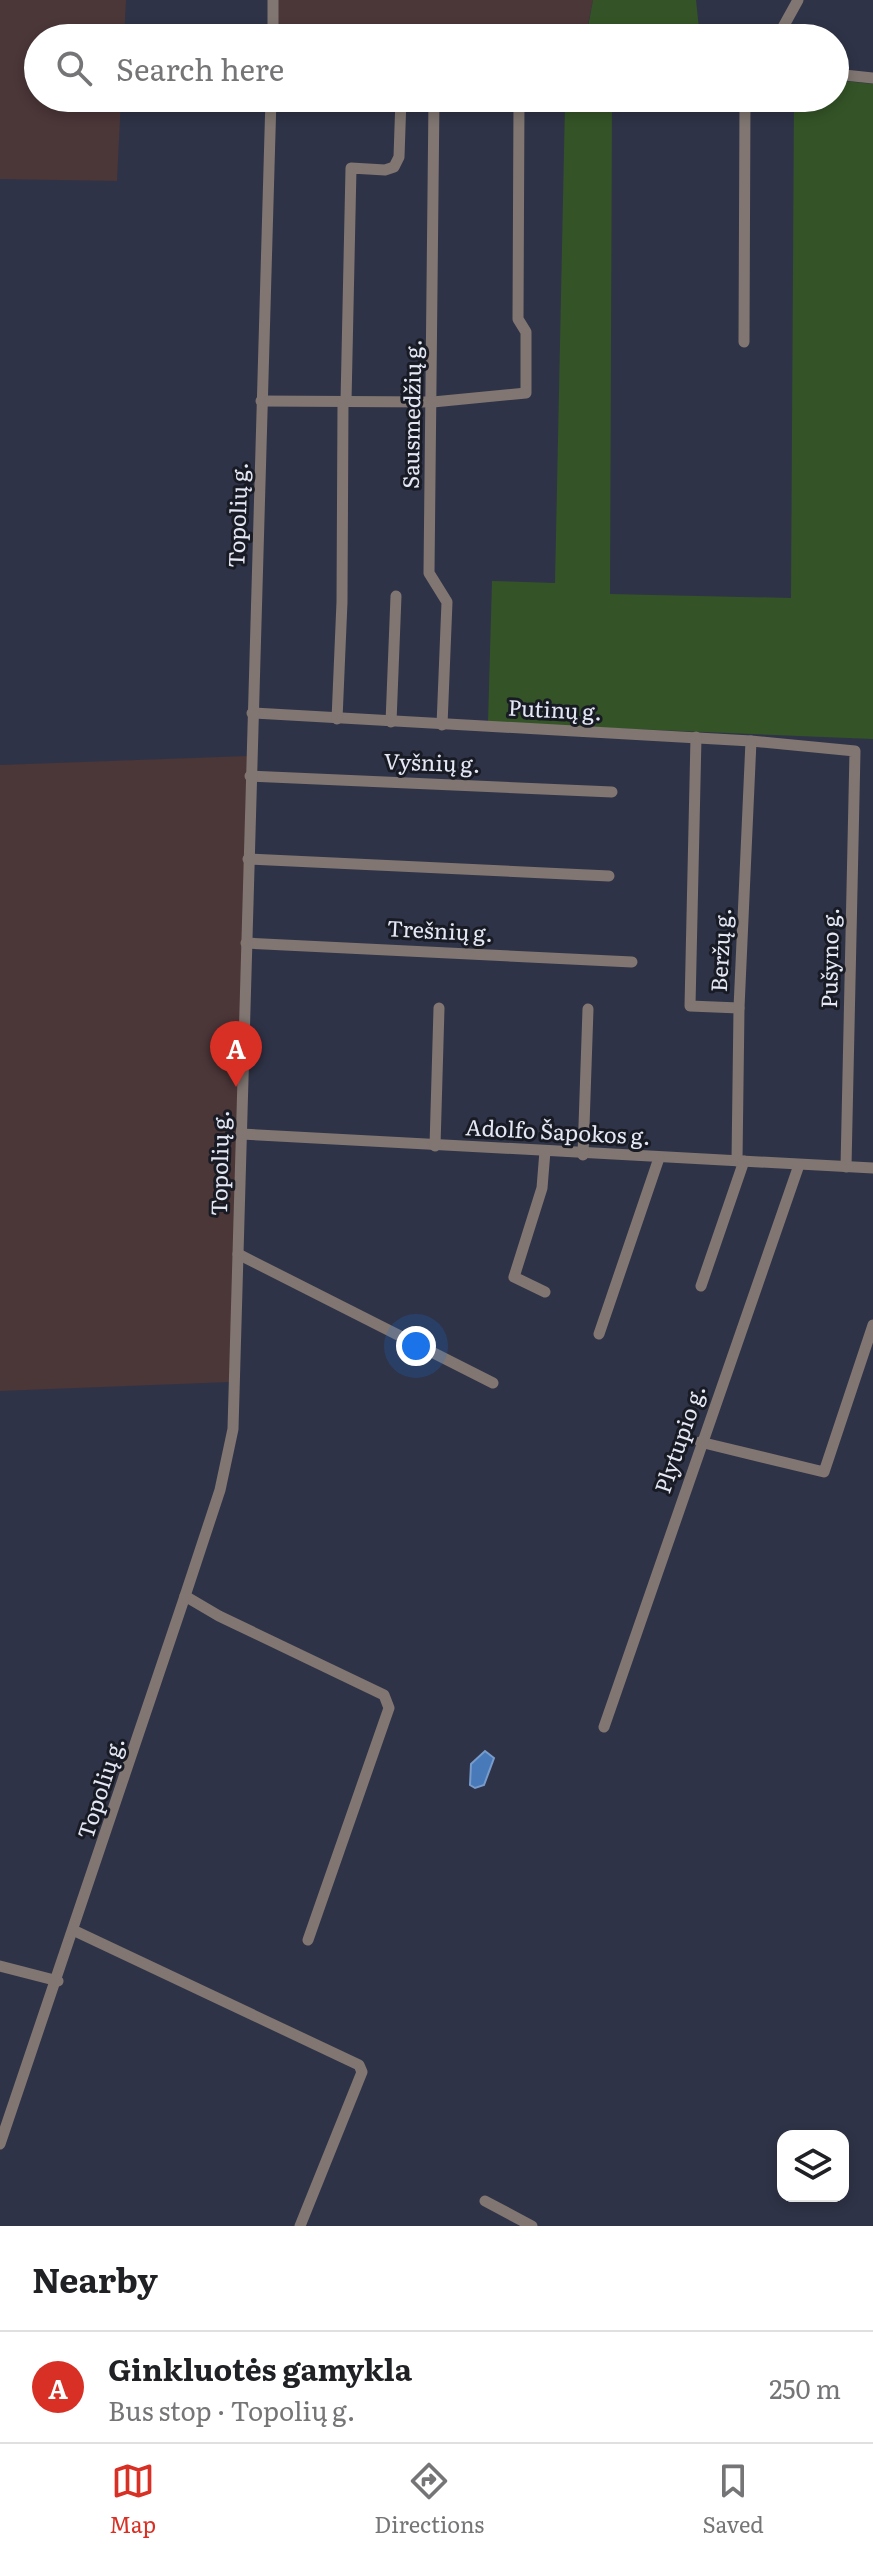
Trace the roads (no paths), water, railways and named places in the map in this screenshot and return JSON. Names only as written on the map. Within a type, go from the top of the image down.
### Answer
[{"type":"street","points":[[273,0],[273,24]]},
{"type":"street","points":[[785,24],[798,0]]},
{"type":"street","points":[[849,75],[873,78]]},
{"type":"street","name":"Topolių g.","points":[[0,2144],[75,1931],[229,1457],[238,1254],[271,112]]},
{"type":"street","points":[[337,719],[351,168],[385,170],[394,167],[399,157],[401,112]]},
{"type":"street","name":"Sausmedžių g.","points":[[434,112],[429,573],[447,602],[442,725]]},
{"type":"street","points":[[261,401],[433,402],[526,393],[526,332],[518,319],[519,112]]},
{"type":"street","points":[[744,342],[745,112]]},
{"type":"street","points":[[391,722],[396,596]]},
{"type":"street","name":"Putinų g.","points":[[252,713],[696,737],[855,751]]},
{"type":"street","points":[[696,737],[690,1006],[739,1008]]},
{"type":"street","name":"Beržų g.","points":[[701,1286],[740,1161],[739,1008],[751,741]]},
{"type":"street","name":"Pušyno g.","points":[[846,1167],[855,751]]},
{"type":"street","name":"Vyšnių g.","points":[[250,776],[612,792]]},
{"type":"street","points":[[248,859],[609,876]]},
{"type":"street","name":"Trešnių g.","points":[[246,943],[632,962]]},
{"type":"street","points":[[435,1146],[439,1008]]},
{"type":"street","points":[[583,1155],[588,1009]]},
{"type":"street","name":"Adolfo Šapokos g.","points":[[241,1134],[583,1155],[873,1168]]},
{"type":"street","points":[[545,1151],[542,1190],[514,1277],[545,1292]]},
{"type":"street","points":[[599,1334],[659,1158]]},
{"type":"street","name":"Plytupio g.","points":[[604,1727],[700,1442],[799,1165]]},
{"type":"street","points":[[238,1254],[493,1383]]},
{"type":"street","points":[[700,1442],[824,1472],[873,1325]]},
{"type":"street","points":[[185,1596],[219,1616],[384,1695],[389,1708],[308,1940]]},
{"type":"street","points":[[75,1931],[359,2065],[362,2072],[300,2226]]},
{"type":"street","points":[[0,1966],[58,1981]]},
{"type":"street","points":[[485,2201],[532,2226]]},
{"type":"water","points":[[485,1751],[494,1758],[484,1785],[475,1788],[470,1785],[471,1764]]},
{"type":"place","name":"Ginkluotės gamykla","points":[[236,1087]]}]
